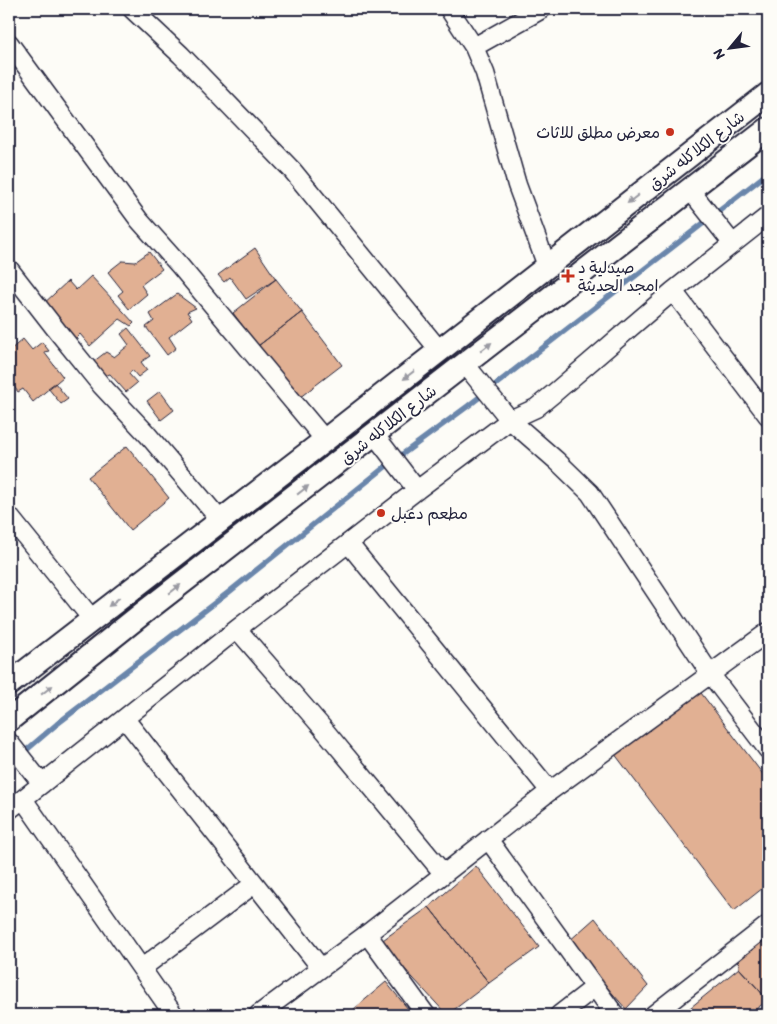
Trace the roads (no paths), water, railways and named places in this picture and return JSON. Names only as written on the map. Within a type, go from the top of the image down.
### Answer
[{"type":"street","points":[[132,9],[181,55],[292,170],[440,351]]},
{"type":"street","points":[[449,9],[474,47],[490,85],[516,185],[547,266]]},
{"type":"street","points":[[474,47],[542,9]]},
{"type":"street","points":[[9,43],[139,220],[180,266],[325,440]]},
{"type":"street","name":"شارع الكلاكله شرق","points":[[9,684],[440,351],[768,94]]},
{"type":"street","name":"شارع الكلاكله شرق","points":[[9,720],[768,129]]},
{"type":"street","points":[[690,190],[733,244]]},
{"type":"street","points":[[174,1015],[142,968],[16,804],[237,629],[418,490],[510,420],[536,408],[674,291],[768,216]]},
{"type":"street","points":[[9,269],[101,385],[147,434],[221,521]]},
{"type":"street","points":[[674,291],[768,416]]},
{"type":"street","points":[[465,364],[510,420],[557,461],[590,494],[711,675],[768,750]]},
{"type":"street","points":[[374,434],[418,490]]},
{"type":"street","points":[[9,516],[92,619]]},
{"type":"street","points":[[349,544],[550,791]]},
{"type":"street","points":[[237,629],[321,726],[443,873]]},
{"type":"street","points":[[258,1015],[367,934],[550,791],[768,632]]},
{"type":"street","points":[[125,719],[321,968]]},
{"type":"street","points":[[9,742],[42,784]]},
{"type":"street","points":[[488,839],[615,1015]]},
{"type":"street","points":[[142,968],[254,884]]},
{"type":"street","points":[[653,1015],[768,925]]},
{"type":"street","points":[[367,934],[426,1015]]},
{"type":"street","points":[[559,1015],[595,988]]},
{"type":"waterway","points":[[9,765],[57,724],[229,592],[385,467],[468,406],[768,173]]},
{"type":"place","name":"معرض مطلق للاثاث","points":[[670,132]]},
{"type":"place","name":"صيدلية د امجد الحديثة","points":[[568,276]]},
{"type":"place","name":"مطعم دعبل","points":[[381,513]]}]
